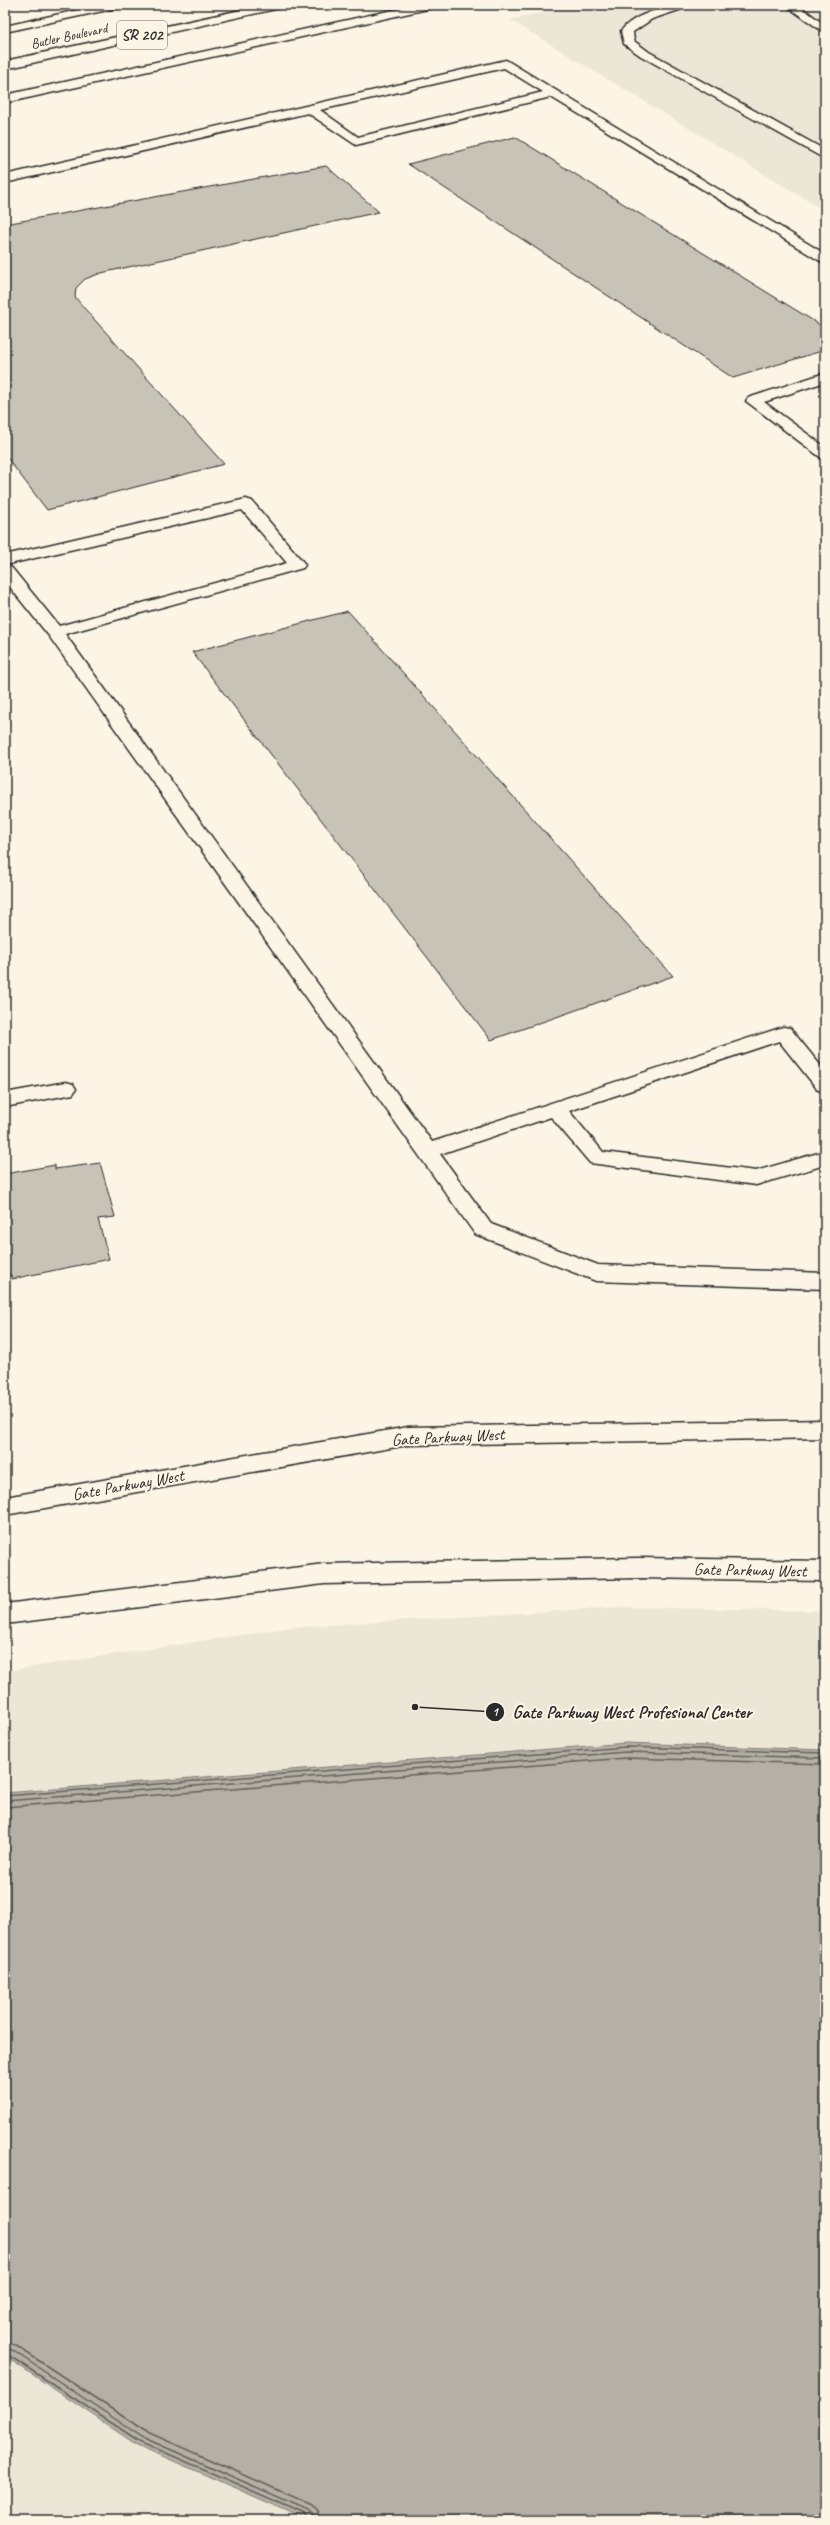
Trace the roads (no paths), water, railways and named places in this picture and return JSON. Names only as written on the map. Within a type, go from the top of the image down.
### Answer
[{"type":"main road","name":"Butler Boulevard","points":[[5,29],[117,5]]},
{"type":"main road","name":"Butler Boulevard","points":[[5,65],[280,5]]},
{"type":"main road","points":[[5,99],[432,5]]},
{"type":"main road","points":[[688,5],[654,13],[638,21],[627,31],[628,42],[645,54],[825,155]]},
{"type":"main road","points":[[791,5],[825,30]]},
{"type":"main road","points":[[5,179],[506,64],[825,260]]},
{"type":"main road","points":[[310,109],[356,141],[552,93]]},
{"type":"main road","points":[[825,377],[753,401],[825,454]]},
{"type":"main road","points":[[5,560],[246,504],[297,565],[55,632]]},
{"type":"main road","points":[[5,570],[55,632],[482,1229],[596,1273],[825,1281]]},
{"type":"main road","points":[[426,1151],[783,1033],[825,1085]]},
{"type":"main road","points":[[5,1100],[66,1089]]},
{"type":"main road","points":[[555,1109],[597,1158],[756,1178],[825,1158]]},
{"type":"main road","name":"Gate Parkway West","points":[[5,1506],[408,1436],[825,1429]]},
{"type":"main road","name":"Gate Parkway West","points":[[5,1614],[324,1574],[638,1568],[825,1571]]},
{"type":"water","points":[[626,1743],[825,1750],[825,2520],[308,2520],[137,2445],[5,2356],[5,1793]]},
{"type":"place","name":"Gate Parkway West Profesional Center","points":[[415,1707]]}]
